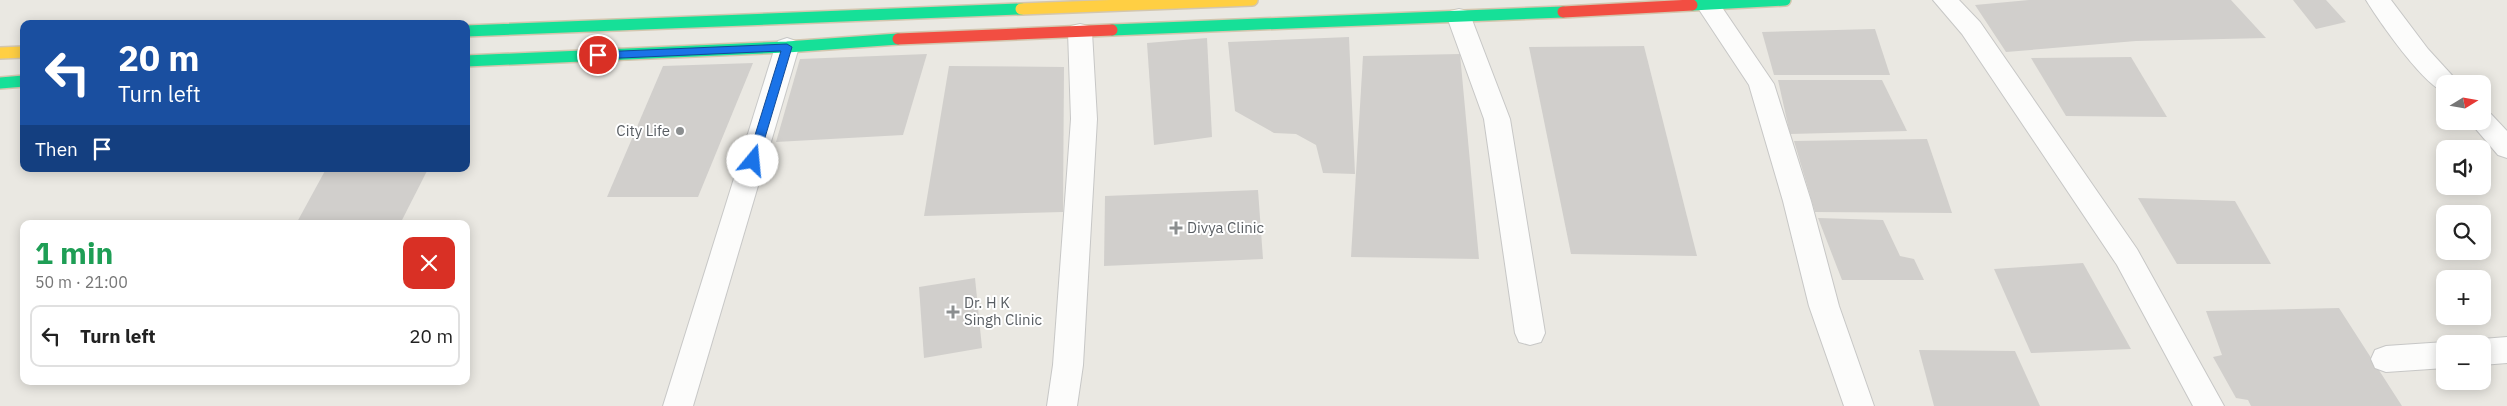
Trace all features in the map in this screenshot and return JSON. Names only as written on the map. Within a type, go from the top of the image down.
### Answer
[{"type":"main road","points":[[470,31],[946,5],[1252,0]]},
{"type":"main road","points":[[470,61],[787,47],[893,39],[1459,17],[1785,0]]},
{"type":"main road","points":[[0,53],[20,52]]},
{"type":"main road","points":[[0,83],[20,81]]},
{"type":"street","points":[[1944,0],[1970,28],[2126,257],[2209,406]]},
{"type":"street","points":[[2378,0],[2419,55],[2438,75]]},
{"type":"street","points":[[1708,5],[1761,84],[1797,202],[1824,306],[1860,406]]},
{"type":"street","points":[[1459,17],[1497,119],[1530,333]]},
{"type":"street","points":[[1062,406],[1068,365],[1084,119],[1080,32]]},
{"type":"street","points":[[678,406],[787,47]]},
{"type":"street","points":[[2490,130],[2507,148]]},
{"type":"street","points":[[2491,351],[2507,350]]},
{"type":"street","points":[[2386,359],[2436,356]]},
{"type":"building","points":[[2029,0],[2231,0],[2266,38],[2136,41],[2006,52],[1975,5]]},
{"type":"building","points":[[2293,0],[2326,0],[2346,22],[2316,29]]},
{"type":"building","points":[[1875,29],[1890,75],[1774,75],[1762,32]]},
{"type":"building","points":[[1349,37],[1355,174],[1323,173],[1316,145],[1296,134],[1274,133],[1235,111],[1228,42]]},
{"type":"building","points":[[1207,38],[1212,137],[1154,145],[1147,43]]},
{"type":"building","points":[[1644,46],[1697,256],[1571,254],[1529,47]]},
{"type":"building","points":[[927,54],[903,135],[776,142],[800,59]]},
{"type":"building","points":[[1460,54],[1479,259],[1351,257],[1363,56]]},
{"type":"building","points":[[2131,57],[2167,117],[2066,116],[2031,58]]},
{"type":"building","name":"City Life","points":[[753,63],[698,197],[607,197],[663,66]]},
{"type":"building","points":[[949,66],[1064,67],[1063,212],[924,216]]},
{"type":"building","points":[[1778,80],[1882,80],[1907,131],[1790,134]]},
{"type":"building","points":[[1927,139],[1952,213],[1815,212],[1794,141]]},
{"type":"building","points":[[324,172],[426,172],[402,220],[298,220]]},
{"type":"building","points":[[1258,190],[1263,259],[1104,266],[1105,196]]},
{"type":"building","points":[[2138,198],[2235,201],[2271,264],[2177,264]]},
{"type":"building","points":[[1818,218],[1883,220],[1900,256],[1914,259],[1924,280],[1842,280]]},
{"type":"building","points":[[2083,263],[2131,349],[2031,353],[1994,269]]},
{"type":"building","points":[[975,278],[982,348],[924,358],[919,287]]},
{"type":"building","points":[[2339,308],[2402,406],[2251,406],[2248,400],[2236,398],[2213,357],[2222,355],[2206,311]]},
{"type":"building","points":[[1919,350],[2015,351],[2040,406],[1934,406]]},
{"type":"traffic: fast","points":[[1692,5],[1785,0]]},
{"type":"traffic: fast","points":[[470,31],[1021,9]]},
{"type":"traffic: fast","points":[[1112,30],[1563,12]]},
{"type":"traffic: fast","points":[[470,61],[787,47],[898,39]]},
{"type":"traffic: fast","points":[[0,83],[20,81]]},
{"type":"traffic: slow","points":[[1021,9],[1252,0]]},
{"type":"traffic: slow","points":[[0,53],[20,52]]},
{"type":"traffic: jam","points":[[1563,12],[1692,5]]},
{"type":"traffic: jam","points":[[898,39],[1112,30]]},
{"type":"place","name":"City Life","points":[[680,131]]},
{"type":"place","name":"Divya Clinic","points":[[1176,228]]},
{"type":"place","name":"Dr. H K Singh Clinic","points":[[953,312]]},
{"type":"route","points":[[598,55],[787,47],[753,161]]}]
